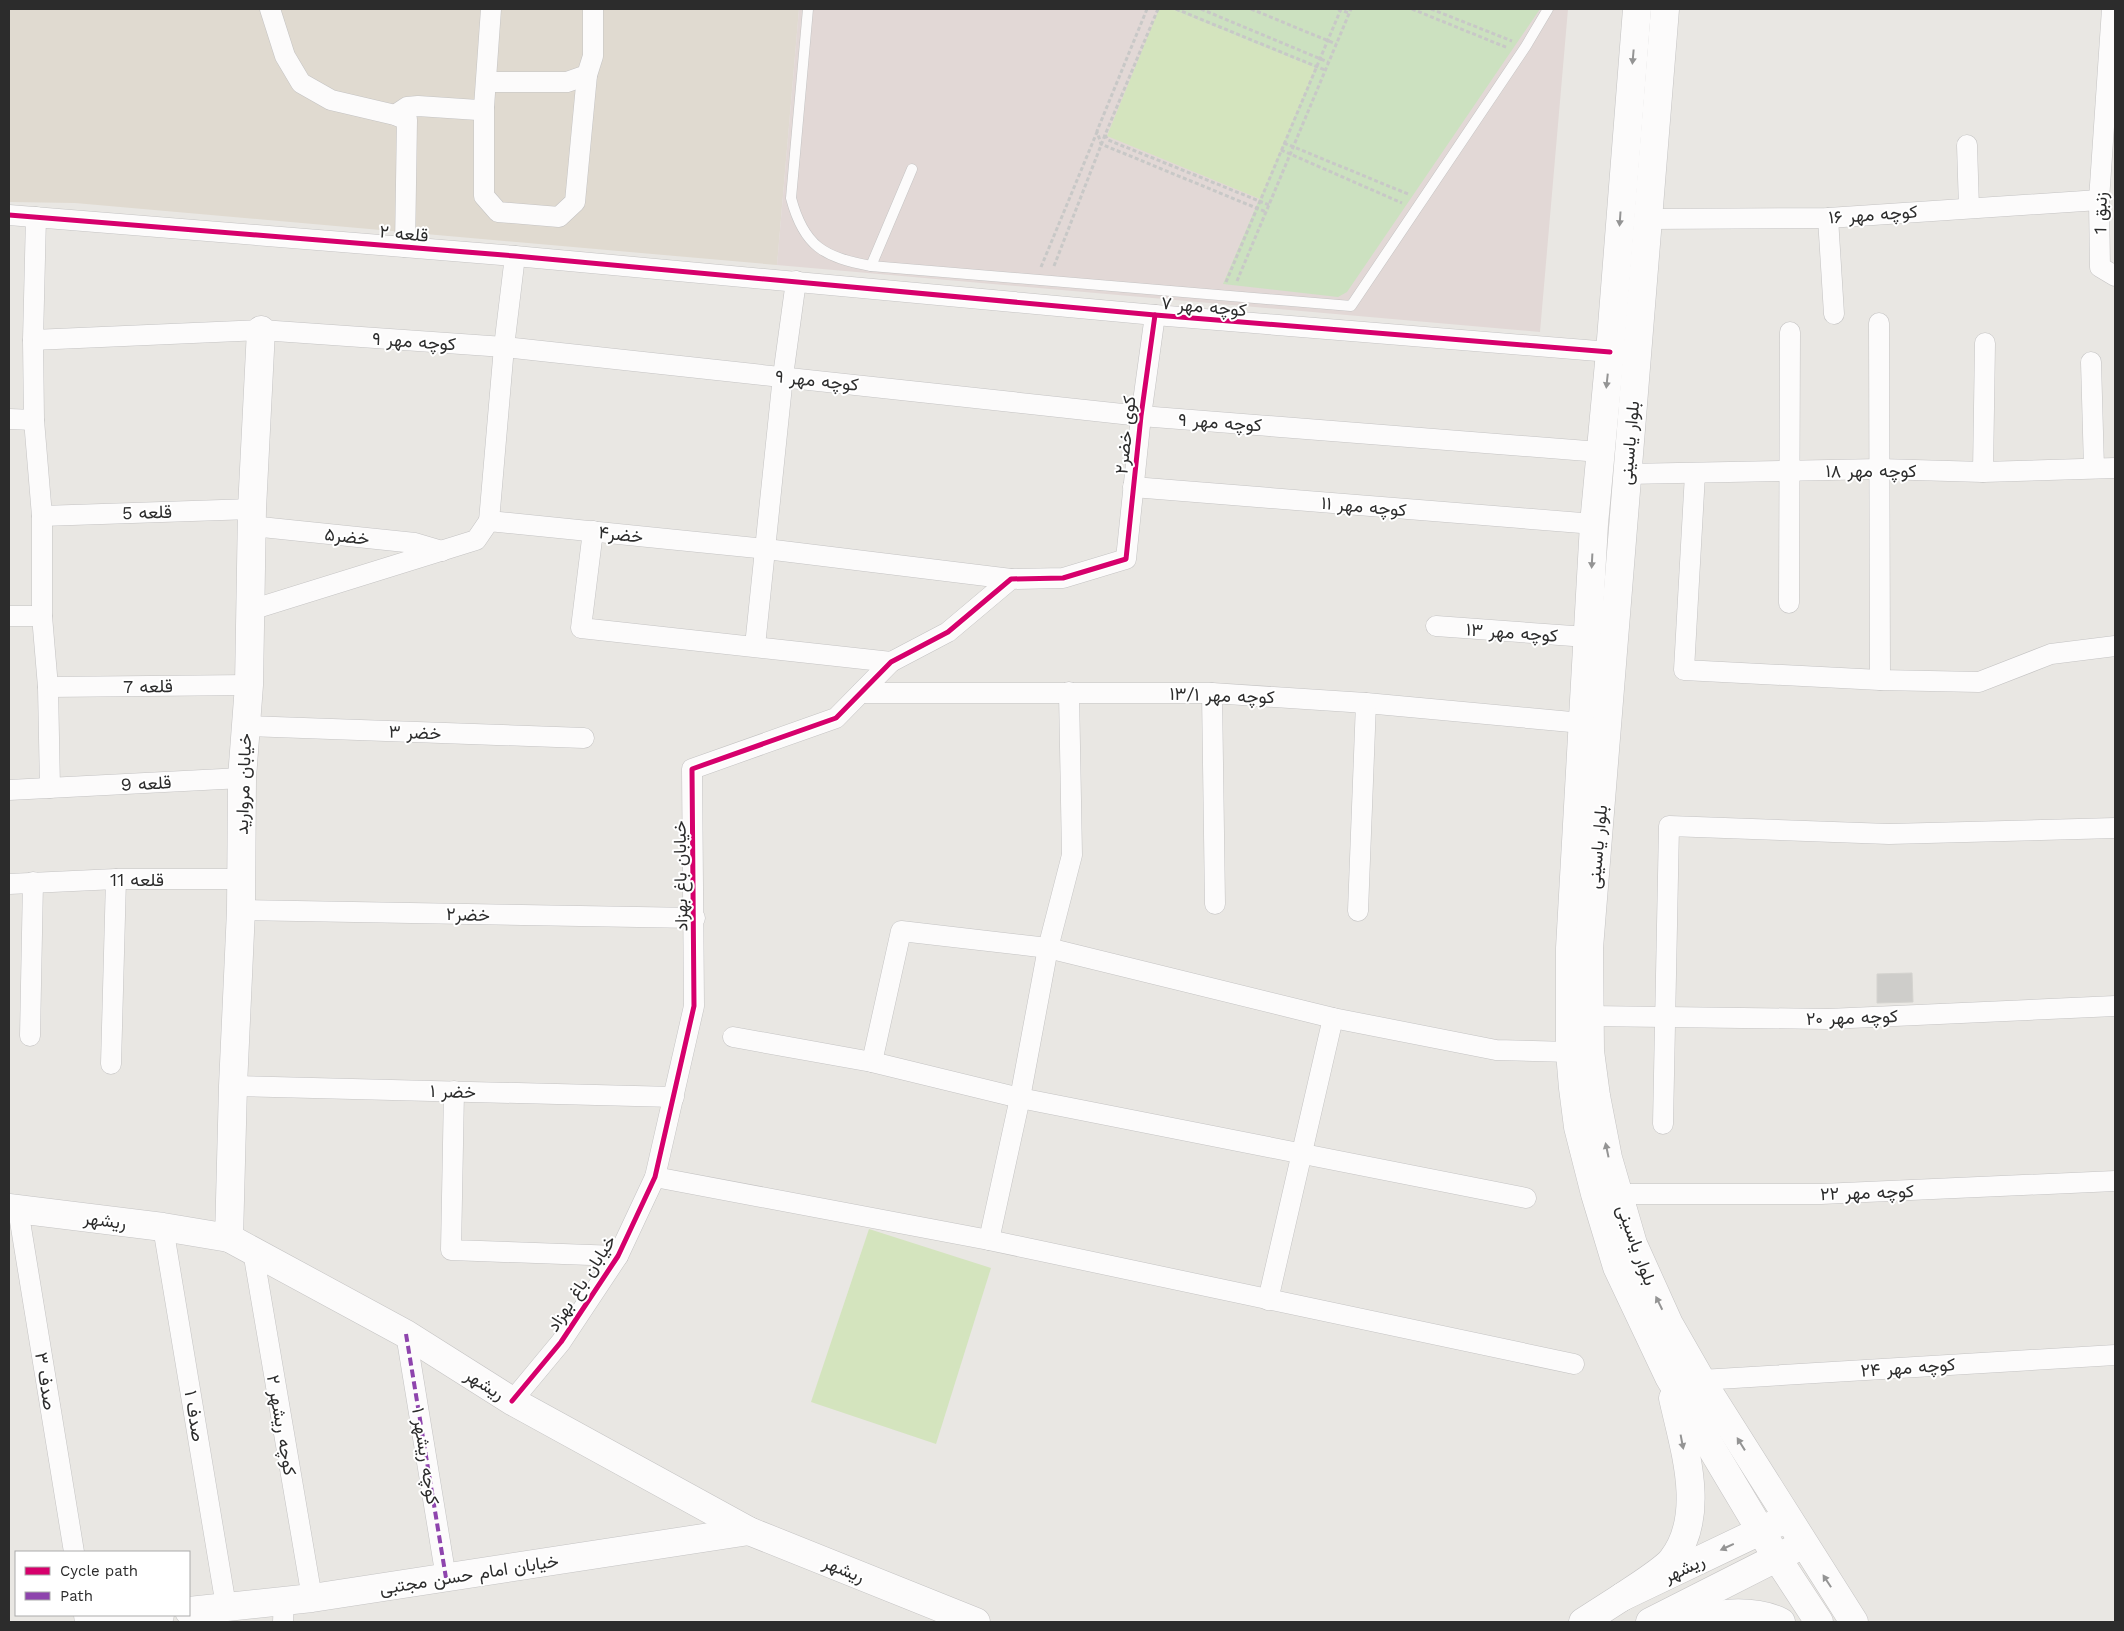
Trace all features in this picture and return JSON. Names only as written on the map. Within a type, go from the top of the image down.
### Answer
[{"type":"main road","name":"بلوار یاسینی","points":[[1637,9],[1644,87],[1647,220],[1589,948],[1590,1052],[1596,1096],[1618,1194],[1633,1244],[1652,1288],[1700,1380],[1854,1622]]},
{"type":"main road","name":"بلوار یاسینی","points":[[1665,9],[1644,87],[1610,352],[1600,452],[1594,524],[1570,948],[1570,1052],[1578,1127],[1614,1258],[1669,1377],[1777,1558],[1819,1622]]},
{"type":"main road","name":"خیابان مروارید","points":[[229,1238],[233,1086],[241,910],[242,778],[249,685],[252,518],[261,330]]},
{"type":"main road","name":"ریشهر","points":[[13,1208],[163,1227],[229,1238],[406,1334],[512,1401],[749,1531],[976,1622]]},
{"type":"main road","points":[[1622,1597],[1671,1561],[1686,1534],[1691,1506],[1688,1478],[1669,1377]]},
{"type":"main road","name":"ریشهر","points":[[1583,1622],[1622,1597],[1787,1517]]},
{"type":"main road","name":"خیابان امام حسن مجتبی","points":[[210,1612],[284,1611],[312,1598],[749,1531]]},
{"type":"main road","name":"ریشهر","points":[[1650,1622],[1803,1544]]},
{"type":"main road","points":[[1673,1622],[1713,1616],[1748,1614],[1781,1622]]},
{"type":"main road","points":[[109,1622],[153,1616]]},
{"type":"street","points":[[270,9],[285,56],[301,83],[331,100],[395,115],[407,120],[405,247]]},
{"type":"street","points":[[491,9],[484,107],[484,196],[498,212],[559,216],[575,202],[587,75],[593,56],[593,9]]},
{"type":"street","name":"زنبق 1","points":[[2108,272],[2099,200],[2109,149],[2112,9]]},
{"type":"street","points":[[487,82],[567,82],[587,75]]},
{"type":"street","points":[[395,115],[407,107],[478,110],[484,107]]},
{"type":"street","points":[[1967,144],[1969,208]]},
{"type":"street","name":"کوچه مهر ۱۶","points":[[1647,220],[1828,218],[2099,200]]},
{"type":"street","name":"قلعه ۲","points":[[9,215],[796,281]]},
{"type":"street","points":[[36,217],[33,340],[34,420],[42,516],[42,616],[48,687],[50,788]]},
{"type":"street","points":[[1828,218],[1834,314]]},
{"type":"street","points":[[251,610],[476,540],[488,520],[504,347],[515,256]]},
{"type":"street","points":[[756,646],[783,376],[796,281]]},
{"type":"street","name":"کوچه مهر ۷","points":[[796,281],[1155,315],[1610,352]]},
{"type":"street","name":"کوی خضر۲","points":[[1012,579],[1063,578],[1126,559],[1141,416],[1155,315]]},
{"type":"street","points":[[1879,323],[1880,680]]},
{"type":"street","name":"کوچه مهر ۹","points":[[33,340],[261,330],[504,347],[1141,416],[1600,452]]},
{"type":"street","points":[[1789,603],[1790,332]]},
{"type":"street","points":[[1983,472],[1984,344]]},
{"type":"street","points":[[2091,362],[2094,468]]},
{"type":"street","points":[[9,419],[34,420]]},
{"type":"street","name":"کوچه مهر ۱۸","points":[[1627,474],[1880,469],[1983,472],[2115,468]]},
{"type":"street","points":[[1695,474],[1684,670],[1880,680],[1979,682],[2051,654],[2115,646]]},
{"type":"street","name":"کوچه مهر ۱۱","points":[[1133,487],[1594,524]]},
{"type":"street","name":"قلعه 5","points":[[42,516],[252,518]]},
{"type":"street","name":"خضر۵","points":[[252,518],[416,543],[442,551]]},
{"type":"street","name":"خضر۴","points":[[488,520],[766,548],[1012,579]]},
{"type":"street","points":[[593,531],[581,628],[891,662]]},
{"type":"street","name":"خیابان باغ بهزاد","points":[[512,1401],[561,1342],[618,1256],[655,1177],[694,1006],[695,918],[692,769],[836,718],[891,662],[948,632],[1012,579]]},
{"type":"street","points":[[9,616],[42,616]]},
{"type":"street","name":"کوچه مهر ۱۳","points":[[1436,626],[1588,637]]},
{"type":"street","name":"قلعه 7","points":[[48,687],[249,685]]},
{"type":"street","points":[[989,1240],[1020,1098],[1048,948],[1072,854],[1069,692]]},
{"type":"street","name":"کوچه مهر ۱۳/۱","points":[[861,693],[1212,693],[1366,703],[1582,723]]},
{"type":"street","points":[[1212,693],[1215,904]]},
{"type":"street","points":[[1358,911],[1366,703]]},
{"type":"street","name":"خضر ۳","points":[[245,726],[584,738]]},
{"type":"street","name":"قلعه 9","points":[[9,790],[242,778]]},
{"type":"street","points":[[1663,1124],[1664,1016],[1670,826],[1889,834],[2115,828]]},
{"type":"street","points":[[110,1064],[116,879]]},
{"type":"street","name":"قلعه 11","points":[[9,884],[116,879],[241,880]]},
{"type":"street","points":[[30,1036],[33,882]]},
{"type":"street","name":"خضر۲","points":[[241,910],[695,918]]},
{"type":"street","points":[[872,1062],[901,930],[1048,948],[1333,1018],[1496,1050],[1570,1052]]},
{"type":"street","name":"کوچه مهر ۲۰","points":[[1589,1016],[1828,1019],[2115,1006]]},
{"type":"street","points":[[1268,1300],[1333,1018]]},
{"type":"street","points":[[733,1037],[872,1062],[1020,1098],[1303,1152],[1526,1198]]},
{"type":"street","name":"خضر ۱","points":[[233,1086],[674,1097]]},
{"type":"street","points":[[454,1091],[451,1250],[618,1256]]},
{"type":"street","points":[[655,1177],[989,1240],[1574,1364]]},
{"type":"street","name":"کوچه مهر ۲۲","points":[[1618,1194],[1821,1194],[2115,1181]]},
{"type":"street","name":"صدف ۳","points":[[13,1208],[74,1551]]},
{"type":"street","name":"صدف ۱","points":[[163,1227],[210,1612]]},
{"type":"street","name":"کوچه ریشهر ۲","points":[[253,1251],[312,1598]]},
{"type":"street","name":"کوچه ریشهر ۱","points":[[406,1334],[446,1578]]},
{"type":"street","name":"کوچه مهر ۲۴","points":[[1700,1380],[2115,1354]]},
{"type":"lane","points":[[808,9],[790,198],[796,218],[806,237],[824,252],[841,260],[871,266],[1351,306],[1523,50],[1548,9]]},
{"type":"lane","points":[[871,266],[912,170]]},
{"type":"path","points":[[1036,280],[1147,9]]},
{"type":"path","points":[[1049,280],[1101,144],[1158,9]]},
{"type":"path","points":[[1176,9],[1325,70]]},
{"type":"path","points":[[1201,9],[1328,62]]},
{"type":"path","points":[[1251,9],[1336,44]]},
{"type":"path","points":[[1340,9],[1350,11],[1266,212],[1226,295],[1257,208],[1340,9]]},
{"type":"path","points":[[1412,9],[1523,50]]},
{"type":"path","points":[[1431,9],[1523,50]]},
{"type":"path","points":[[1097,131],[1101,144]]},
{"type":"path","points":[[1105,135],[1108,140],[1269,205]]},
{"type":"path","points":[[1093,141],[1266,212]]},
{"type":"path","points":[[1284,144],[1419,205]]},
{"type":"path","points":[[1282,150],[1419,205]]},
{"type":"shaded area","points":[[9,9],[799,9],[777,265],[75,203],[9,202]]},
{"type":"shaded area","points":[[799,9],[1568,9],[1540,332],[777,265]]},
{"type":"green space","points":[[1159,9],[1171,9],[1315,68],[1260,199],[1107,136]]},
{"type":"green space","points":[[1171,9],[1540,9],[1347,292],[1338,297],[1223,284],[1315,68]]},
{"type":"green space","points":[[869,1229],[991,1268],[936,1444],[811,1402]]},
{"type":"building","points":[[1912,973],[1913,1002],[1877,1003],[1877,974]]},
{"type":"marked path","points":[[406,1334],[446,1578]]},
{"type":"cycle path","points":[[9,215],[515,256],[1155,315],[1610,352]]},
{"type":"cycle path","points":[[512,1401],[561,1342],[618,1256],[655,1177],[694,1006],[692,769],[836,718],[891,662],[948,632],[1011,579],[1063,578],[1126,559],[1141,416],[1155,315]]}]
